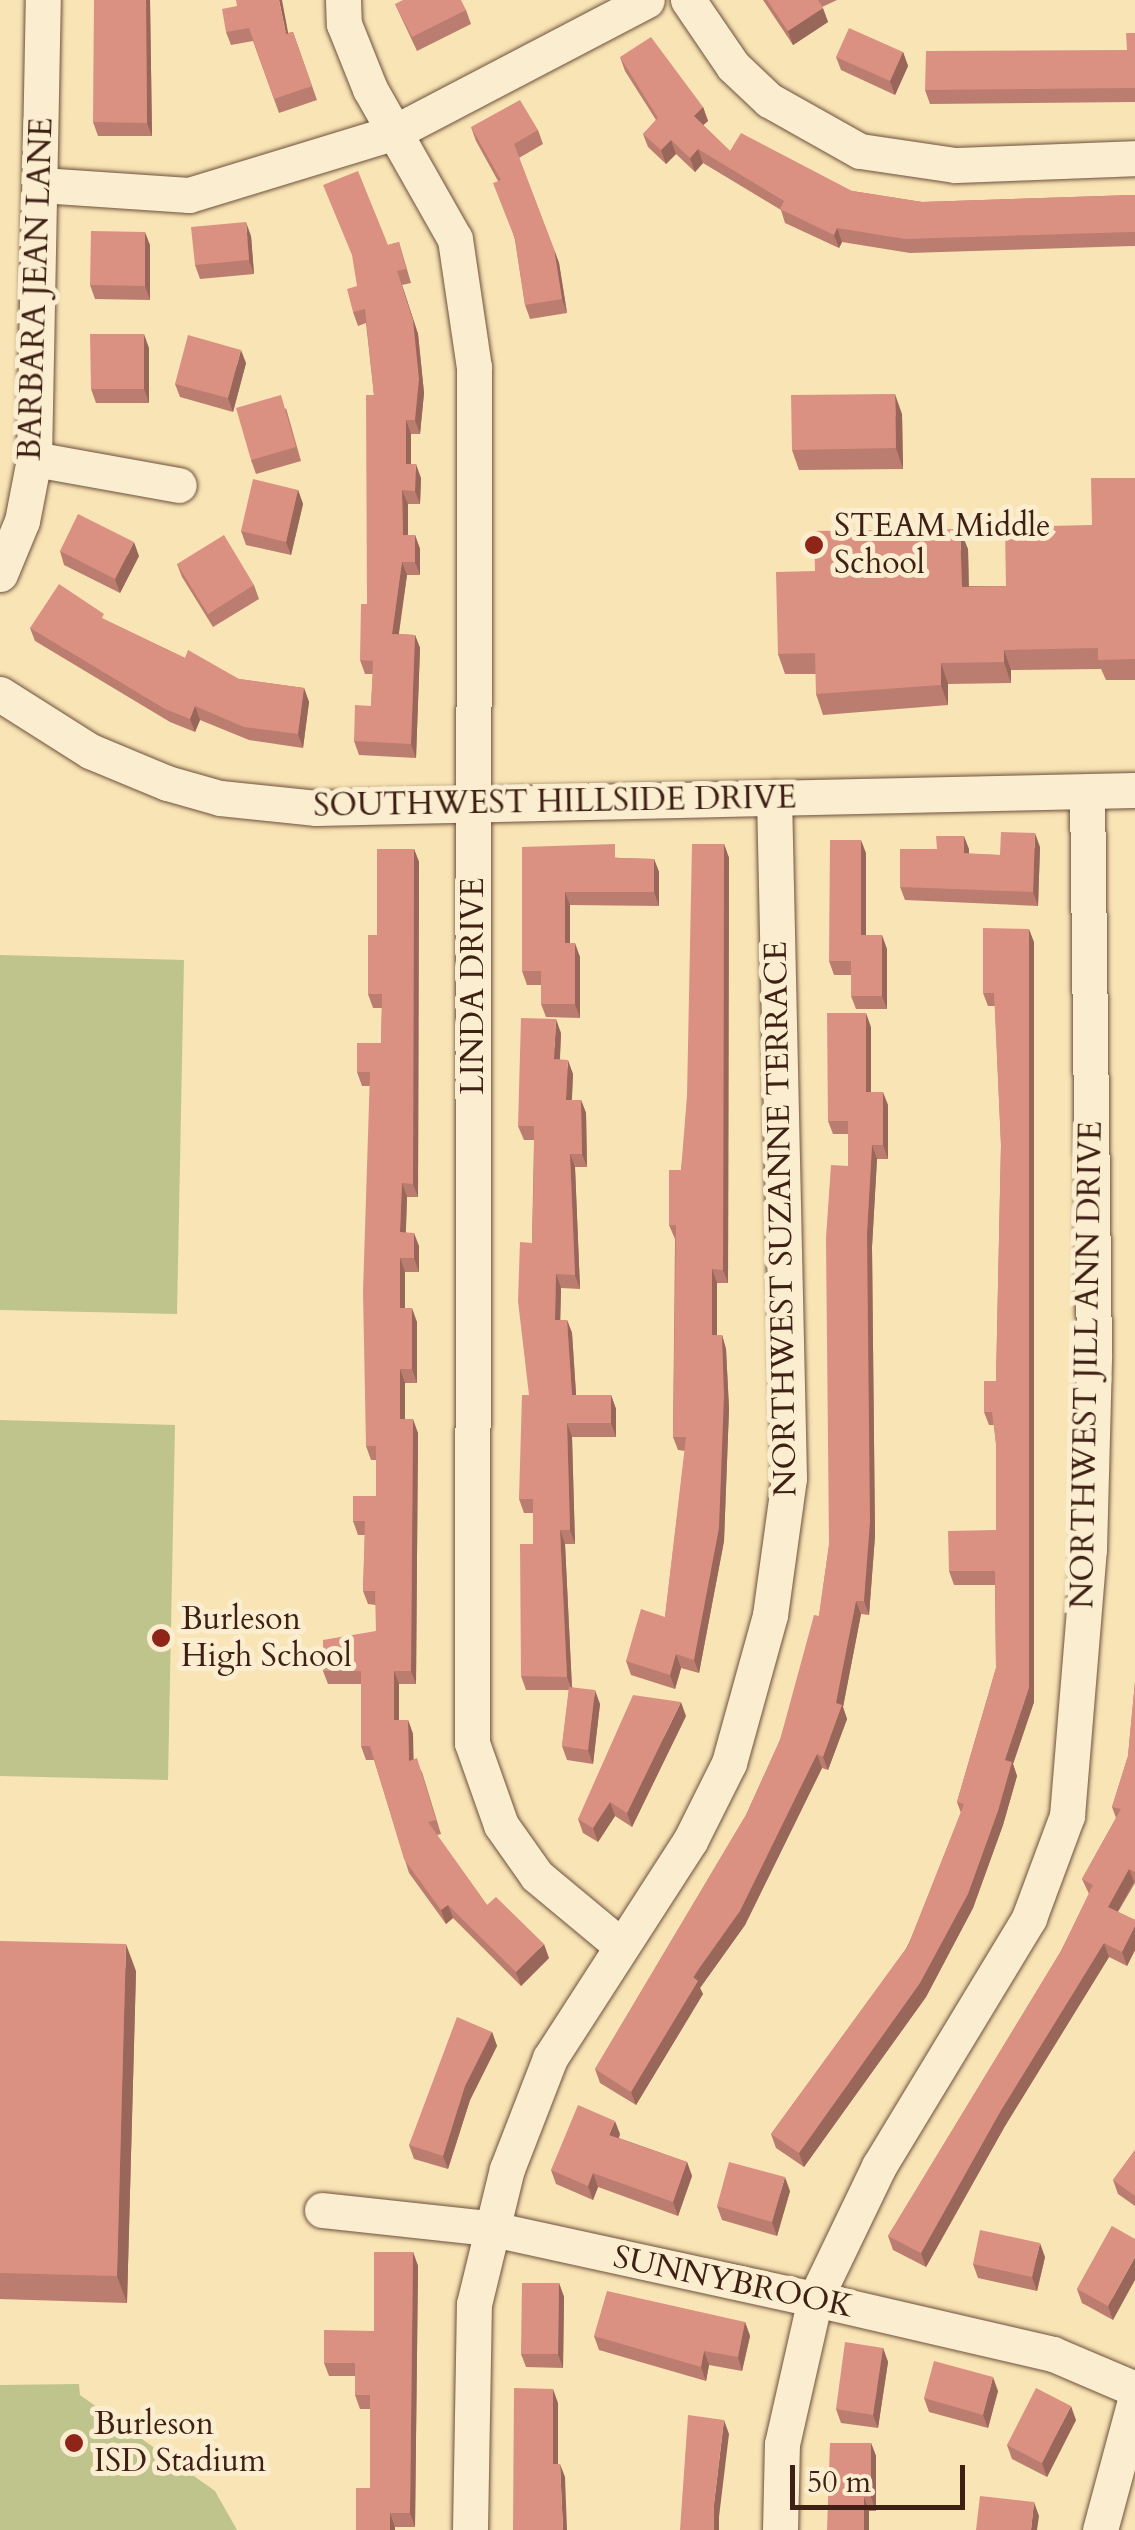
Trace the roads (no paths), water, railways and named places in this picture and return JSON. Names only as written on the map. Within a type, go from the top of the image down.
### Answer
[{"type":"street","name":"BARBARA JEAN LANE","points":[[0,574],[22,521],[34,459],[43,0]]},
{"type":"street","name":"LINDA DRIVE","points":[[343,0],[344,24],[395,132],[455,239],[474,366],[472,1743],[501,1824],[538,1876],[620,1945]]},
{"type":"street","points":[[41,185],[189,195],[395,132],[647,0]]},
{"type":"street","points":[[688,0],[733,66],[769,100],[860,151],[955,166],[1135,158]]},
{"type":"street","points":[[34,459],[180,485]]},
{"type":"street","name":"SOUTHWEST HILLSIDE DRIVE","points":[[0,694],[114,764],[220,798],[316,808],[1135,790]]},
{"type":"street","name":"NORTHWEST JILL ANN DRIVE","points":[[780,2530],[782,2444],[815,2299],[879,2166],[1029,1918],[1067,1816],[1089,1550],[1094,1355],[1087,792]]},
{"type":"street","name":"NORTHWEST SUZANNE TERRACE","points":[[470,2530],[474,2304],[488,2228],[550,2058],[690,1841],[729,1763],[770,1615],[790,1478],[774,798]]},
{"type":"street","name":"SUNNYBROOK","points":[[322,2210],[488,2228],[815,2299],[1053,2354],[1135,2389]]},
{"type":"street","points":[[1100,2530],[1135,2400]]},
{"type":"place","name":"STEAM Middle School","points":[[814,545]]},
{"type":"place","name":"Burleson High School","points":[[161,1638]]},
{"type":"place","name":"Burleson ISD Stadium","points":[[74,2443]]}]
